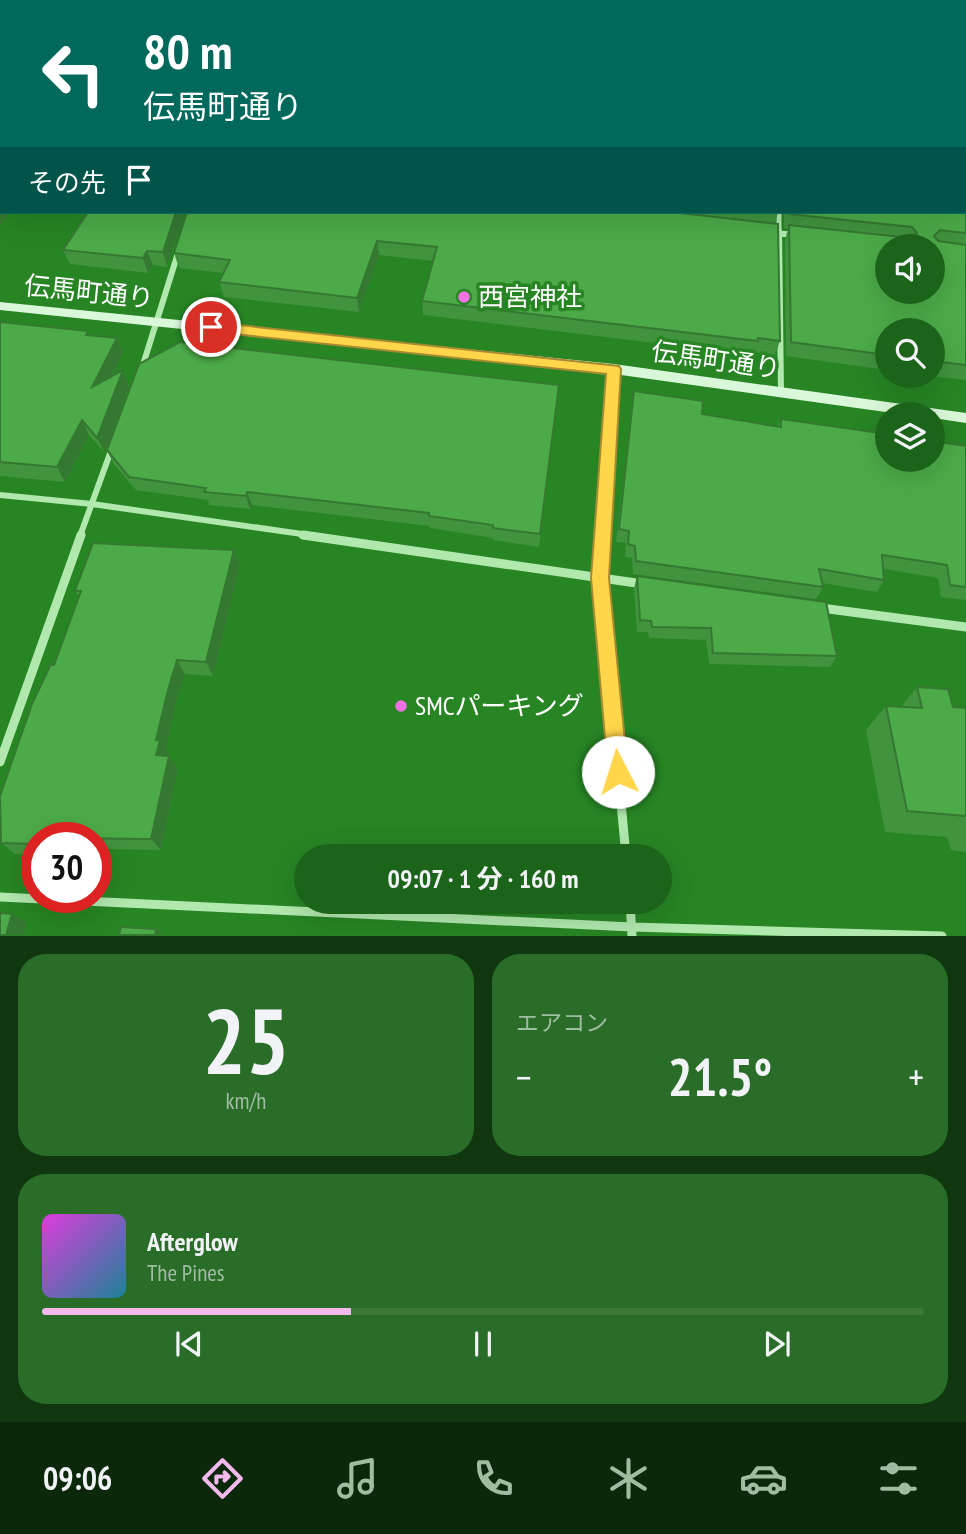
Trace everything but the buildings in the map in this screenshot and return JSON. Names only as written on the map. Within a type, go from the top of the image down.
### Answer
[{"type":"street","points":[[779,214],[781,392]]},
{"type":"street","points":[[766,231],[805,236]]},
{"type":"street","points":[[140,374],[179,249]]},
{"type":"street","name":"伝馬町通り","points":[[0,306],[614,369],[966,418]]},
{"type":"street","points":[[614,369],[600,578],[625,844]]},
{"type":"street","points":[[0,762],[116,439]]},
{"type":"street","points":[[0,495],[92,504],[654,586]]},
{"type":"street","points":[[817,607],[966,627]]},
{"type":"street","points":[[0,897],[632,931],[942,936]]},
{"type":"place","name":"西宮神社","points":[[464,297]]},
{"type":"place","name":"SMCパーキング","points":[[401,706]]},
{"type":"route","points":[[211,327],[614,369],[600,578],[618,772]]}]
